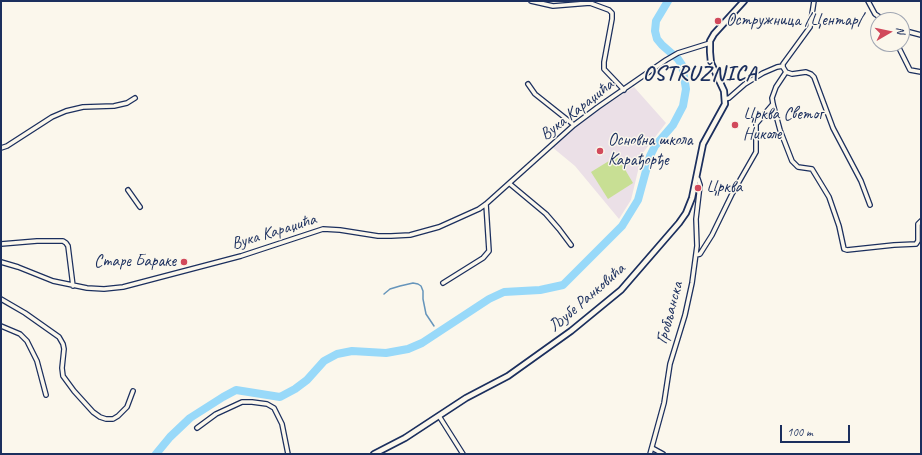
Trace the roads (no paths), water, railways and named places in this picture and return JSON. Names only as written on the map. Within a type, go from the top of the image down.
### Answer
[{"type":"street","points":[[531,1],[553,6],[590,3],[609,10],[612,15],[604,69],[624,90]]},
{"type":"street","points":[[744,1],[714,34],[710,43],[710,58],[712,66],[724,91],[725,99],[729,98],[745,84],[763,73],[783,66]]},
{"type":"street","points":[[783,66],[809,29],[814,1]]},
{"type":"street","points":[[868,1],[874,12]]},
{"type":"street","points":[[910,32],[921,35]]},
{"type":"street","name":"Вука Караџића","points":[[1,262],[53,281],[73,286],[104,289],[123,287],[241,256],[323,229],[378,236],[410,235],[440,227],[479,209],[486,204],[574,125],[666,60],[678,53],[710,43]]},
{"type":"street","points":[[901,52],[910,70],[921,72]]},
{"type":"street","points":[[783,66],[786,72],[792,74],[806,72],[814,77],[833,128],[861,181],[870,205]]},
{"type":"street","points":[[786,72],[772,98],[780,130],[792,161],[798,167],[812,169],[829,197],[839,226],[844,249],[847,250],[916,244],[918,241],[918,224],[921,220]]},
{"type":"street","points":[[528,84],[535,94],[574,125]]},
{"type":"street","points":[[1,148],[7,146],[52,117],[66,111],[83,107],[114,106],[127,103],[135,98]]},
{"type":"street","name":"Љубе Ранковића","points":[[374,454],[405,438],[466,398],[518,369],[571,331],[615,295],[649,259],[683,217],[692,198],[703,144],[723,109],[725,99]]},
{"type":"street","points":[[696,255],[700,254],[712,235],[732,194],[756,152],[756,124],[773,104]]},
{"type":"street","name":"Гробљанска","points":[[650,454],[664,403],[673,351],[685,315],[696,255],[696,219],[700,182],[696,178]]},
{"type":"street","points":[[510,184],[546,214],[571,245]]},
{"type":"street","points":[[128,190],[140,207]]},
{"type":"street","points":[[444,283],[483,258],[489,251],[486,204]]},
{"type":"street","points":[[1,244],[37,241],[66,243],[68,246],[73,286]]},
{"type":"street","points":[[1,299],[54,333],[61,341],[64,349],[62,368],[63,376],[74,391],[93,412],[100,417],[113,419],[118,416],[127,407],[134,391]]},
{"type":"street","points":[[1,326],[20,334],[27,340],[37,361],[46,395]]},
{"type":"street","points":[[197,428],[216,414],[242,402],[267,404],[274,408],[282,424],[288,454]]},
{"type":"street","points":[[439,416],[463,454]]},
{"type":"street","points":[[652,448],[663,454]]},
{"type":"waterway","points":[[156,454],[170,437],[190,418],[236,390],[280,397],[295,389],[307,380],[324,361],[337,354],[352,351],[386,353],[408,349],[422,343],[489,299],[504,292],[540,290],[563,285],[622,226],[638,200],[650,156],[655,146],[673,125],[683,106],[686,89],[682,65],[678,59],[657,39],[655,31],[656,21],[668,1]]},
{"type":"waterway","points":[[384,294],[390,289],[400,286],[413,283],[418,284],[421,286],[423,291],[426,314],[434,326]]},
{"type":"place","name":"Остружница /Центар/","points":[[718,21]]},
{"type":"place","name":"Црква Светог Николе","points":[[735,125]]},
{"type":"place","name":"Основна школа Карађорђе","points":[[600,151]]},
{"type":"place","name":"Црква","points":[[698,188]]},
{"type":"place","name":"Старе Бараке","points":[[184,262]]},
{"type":"district","name":"OSTRUŽNICA","points":[[700,74]]}]
